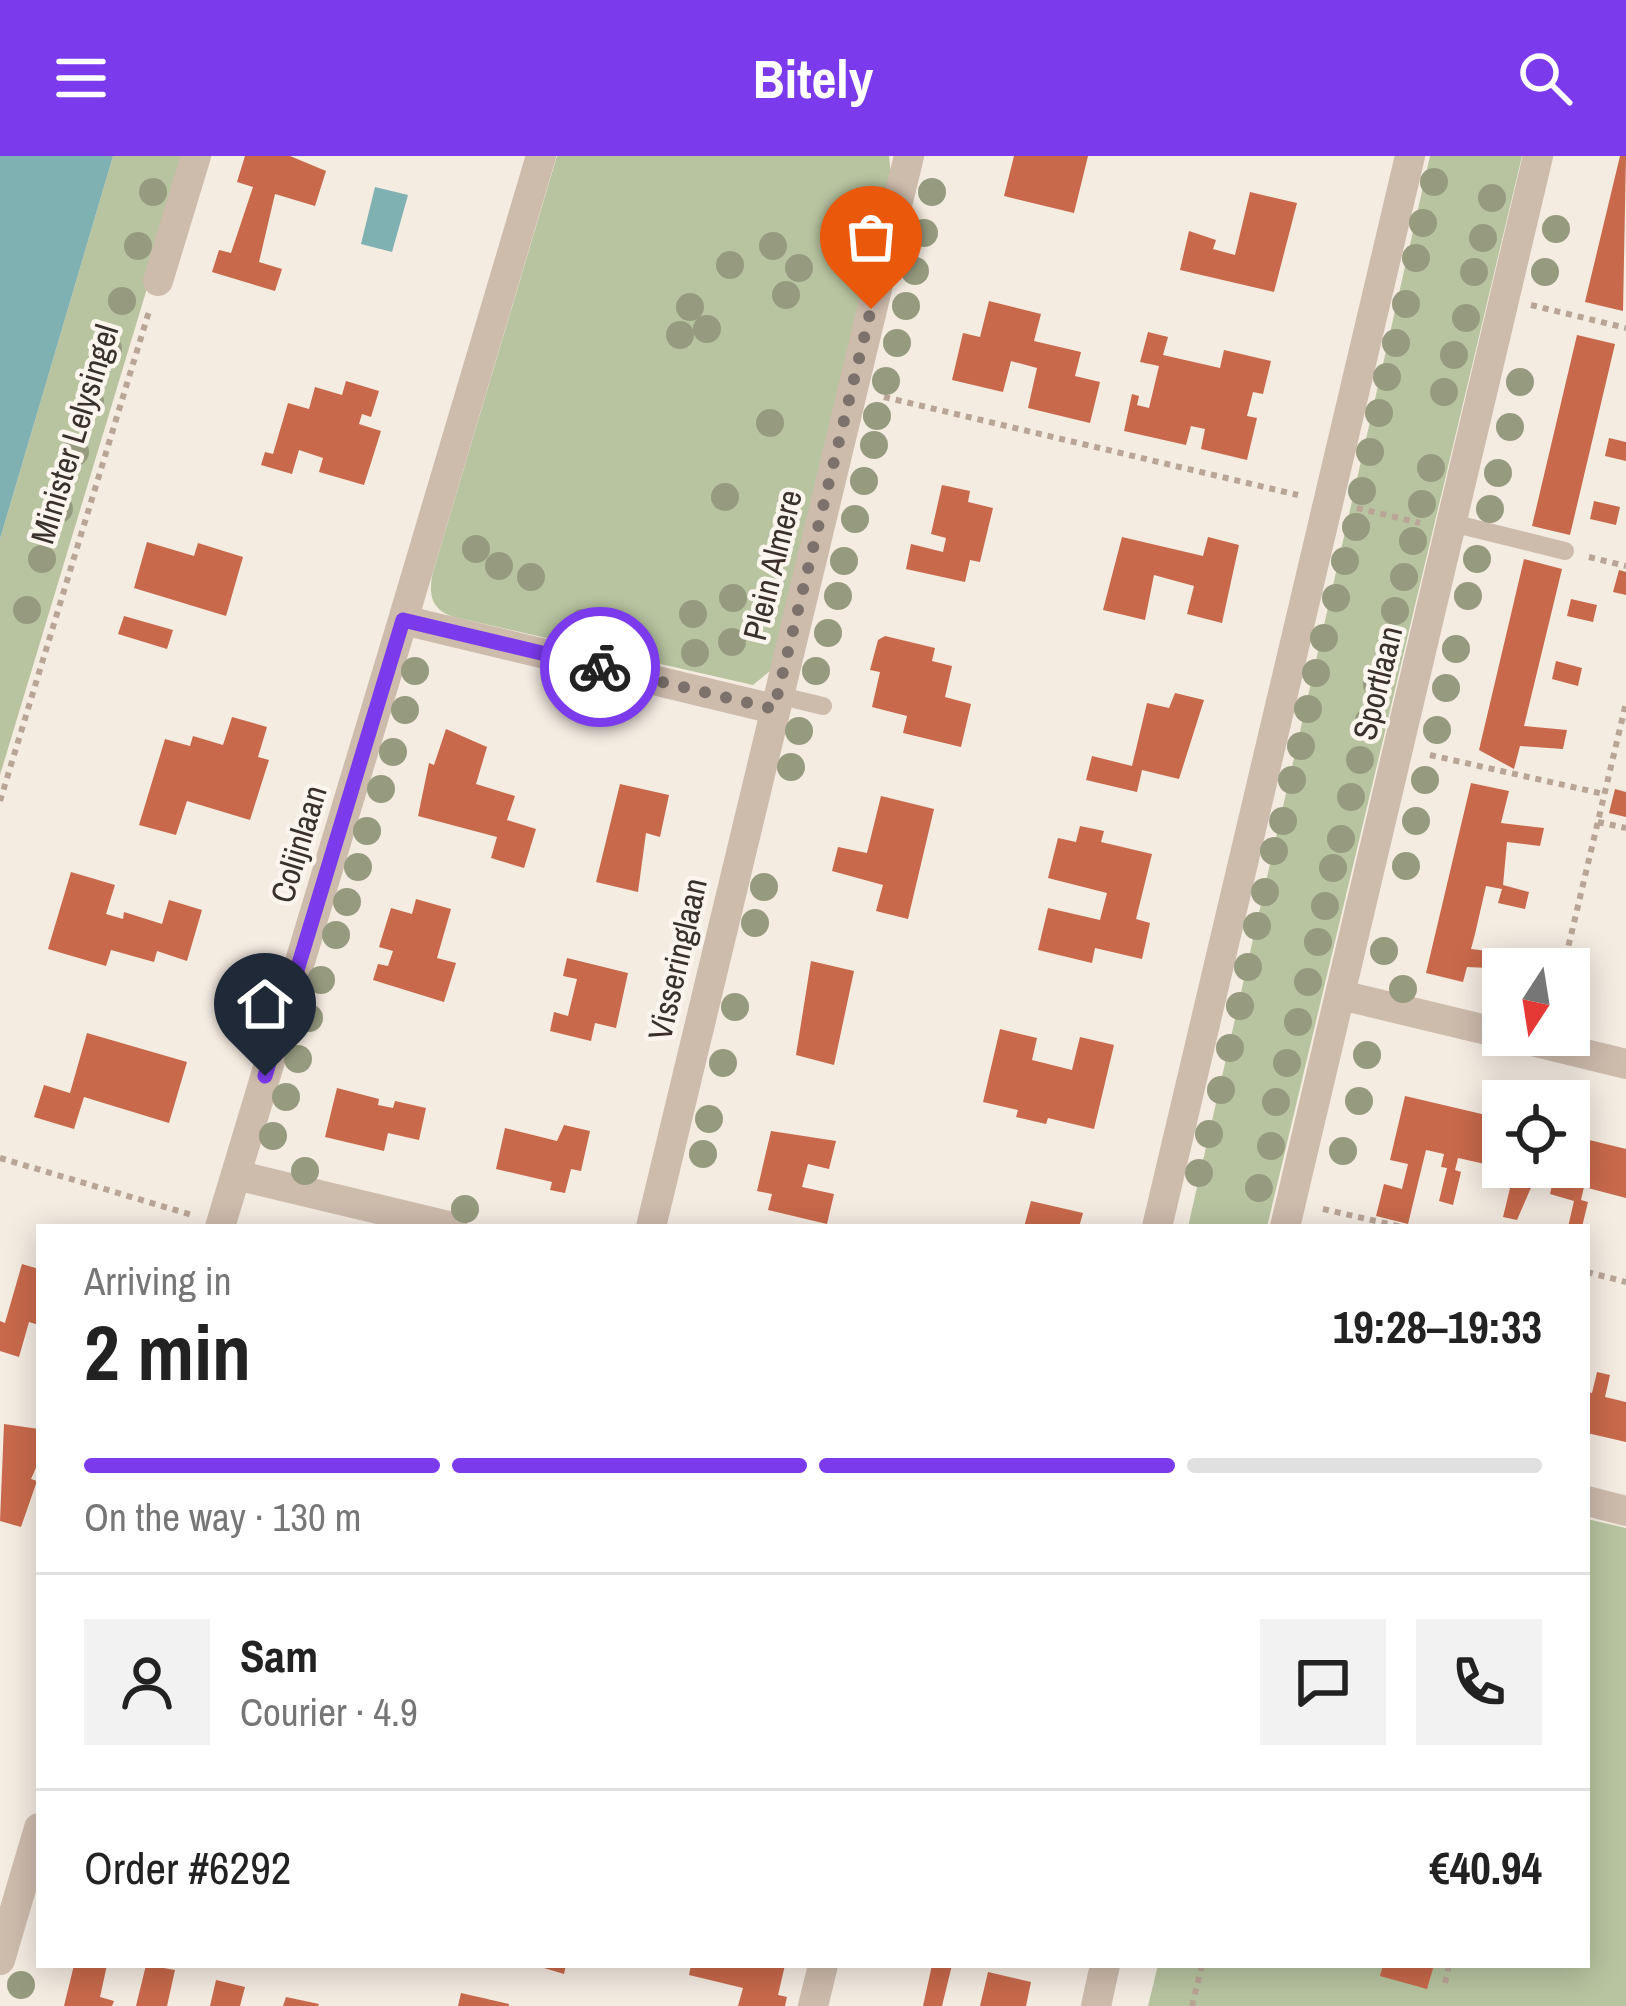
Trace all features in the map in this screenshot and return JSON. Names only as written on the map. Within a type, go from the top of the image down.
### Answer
[{"type":"street","points":[[158,281],[196,156]]},
{"type":"street","points":[[541,156],[403,620],[775,702]]},
{"type":"street","name":"Plein Almere","points":[[775,702],[909,156]]},
{"type":"street","points":[[1158,1224],[1410,156]]},
{"type":"street","name":"Sportlaan","points":[[1296,1216],[1442,525],[1538,156]]},
{"type":"street","name":"Colijnlaan","points":[[209,1222],[236,1174],[403,620]]},
{"type":"street","name":"Visseringlaan","points":[[652,1224],[775,702]]},
{"type":"street","points":[[1341,994],[1482,1029]]},
{"type":"street","points":[[1590,1055],[1626,1064]]},
{"type":"street","points":[[236,1174],[441,1224]]},
{"type":"street","points":[[1590,1502],[1626,1510]]},
{"type":"street","points":[[0,1960],[36,1838]]},
{"type":"street","points":[[813,2006],[822,1968]]},
{"type":"street","points":[[1096,2006],[1104,1968]]},
{"type":"lane","points":[[1442,525],[1565,551]]},
{"type":"lane","points":[[775,702],[823,706]]},
{"type":"path","name":"Minister Lelysingel","points":[[0,801],[158,281]]},
{"type":"path","points":[[1557,312],[1626,328]]},
{"type":"path","points":[[878,396],[1311,497]]},
{"type":"path","points":[[1344,505],[1442,525]]},
{"type":"path","points":[[1565,551],[1626,566]]},
{"type":"path","points":[[1568,948],[1626,703]]},
{"type":"path","points":[[1450,760],[1604,794]]},
{"type":"path","points":[[1598,822],[1626,828]]},
{"type":"path","points":[[0,1158],[209,1222]]},
{"type":"path","points":[[1296,1216],[1373,1224]]},
{"type":"path","points":[[1590,1273],[1626,1282]]},
{"type":"path","points":[[1192,2006],[1201,1968]]},
{"type":"path","points":[[1445,1983],[1448,1968]]},
{"type":"green space","points":[[113,156],[187,156],[0,775],[0,539]]},
{"type":"green space","points":[[557,156],[889,156],[891,175],[770,671],[753,685],[454,617],[433,600],[433,572]]},
{"type":"green space","points":[[1430,156],[1522,156],[1268,1224],[1189,1224]]},
{"type":"green space","points":[[1590,1520],[1626,1528],[1626,2006],[1148,2006],[1157,1968],[1590,1968]]},
{"type":"water","points":[[0,156],[113,156],[0,539]]},
{"type":"water","points":[[375,187],[408,195],[392,252],[361,244]]},
{"type":"building","points":[[245,156],[290,156],[326,171],[315,206],[275,194],[259,262],[282,269],[275,291],[212,272],[219,250],[231,253],[253,187],[237,182]]},
{"type":"building","points":[[1014,156],[1088,156],[1074,213],[1004,196]]},
{"type":"building","points":[[1620,156],[1626,156],[1623,311],[1585,302]]},
{"type":"building","points":[[1250,192],[1297,203],[1274,292],[1180,270],[1189,231],[1216,240],[1213,249],[1235,255]]},
{"type":"building","points":[[989,301],[1041,314],[1034,341],[1081,352],[1075,376],[1100,382],[1090,423],[1028,408],[1037,368],[1011,361],[1003,392],[952,380],[963,333],[980,337]]},
{"type":"building","points":[[1148,332],[1168,337],[1163,355],[1220,368],[1224,350],[1271,361],[1263,394],[1253,392],[1247,416],[1257,418],[1247,460],[1201,449],[1205,429],[1191,426],[1186,445],[1124,431],[1132,394],[1139,396],[1137,405],[1149,408],[1159,366],[1140,362]]},
{"type":"building","points":[[1577,335],[1615,344],[1570,535],[1532,526]]},
{"type":"building","points":[[346,381],[379,391],[371,417],[362,414],[359,424],[381,431],[364,485],[319,472],[323,458],[299,450],[292,474],[261,465],[265,452],[273,454],[288,403],[309,409],[315,387],[342,395]]},
{"type":"building","points":[[1609,438],[1626,442],[1626,461],[1605,456]]},
{"type":"building","points":[[942,485],[970,491],[968,502],[993,508],[980,562],[970,560],[965,582],[906,569],[911,544],[943,552],[946,538],[931,534]]},
{"type":"building","points":[[1594,501],[1620,507],[1616,525],[1590,519]]},
{"type":"building","points":[[1122,537],[1203,556],[1208,537],[1239,545],[1222,623],[1187,614],[1194,586],[1154,575],[1145,620],[1103,610]]},
{"type":"building","points":[[147,542],[194,556],[198,543],[243,557],[226,616],[134,588]]},
{"type":"building","points":[[1524,559],[1562,569],[1524,726],[1567,730],[1563,749],[1520,746],[1514,769],[1479,750]]},
{"type":"building","points":[[1619,570],[1626,572],[1626,595],[1613,592]]},
{"type":"building","points":[[1571,599],[1597,605],[1593,622],[1567,616]]},
{"type":"building","points":[[124,616],[173,630],[167,649],[118,634]]},
{"type":"building","points":[[885,636],[935,648],[932,661],[952,666],[945,697],[971,704],[961,747],[903,733],[907,716],[872,707],[880,672],[870,670],[878,640]]},
{"type":"building","points":[[1556,661],[1582,668],[1578,686],[1552,679]]},
{"type":"building","points":[[1175,693],[1204,700],[1179,779],[1142,770],[1137,792],[1086,780],[1092,756],[1132,766],[1147,703],[1169,708]]},
{"type":"building","points":[[232,717],[267,727],[258,757],[269,760],[250,820],[187,801],[176,835],[139,825],[165,739],[190,746],[193,736],[223,745]]},
{"type":"building","points":[[446,729],[487,747],[476,784],[515,796],[507,820],[536,829],[524,868],[491,858],[497,837],[418,816],[429,763],[434,765]]},
{"type":"building","points":[[1471,783],[1509,791],[1501,823],[1544,828],[1540,846],[1507,842],[1503,885],[1529,892],[1525,909],[1498,903],[1502,889],[1486,886],[1471,949],[1482,950],[1482,968],[1467,967],[1463,982],[1426,973]]},
{"type":"building","points":[[620,784],[669,795],[660,837],[646,833],[638,892],[596,882]]},
{"type":"building","points":[[1615,789],[1626,792],[1626,817],[1609,813]]},
{"type":"building","points":[[881,796],[934,809],[908,919],[876,911],[883,885],[832,871],[838,847],[867,853]]},
{"type":"building","points":[[1080,826],[1104,831],[1101,842],[1152,854],[1136,919],[1150,923],[1142,959],[1095,948],[1092,963],[1038,950],[1048,908],[1100,920],[1107,893],[1048,878],[1058,838],[1076,842]]},
{"type":"building","points":[[71,872],[115,885],[106,914],[123,919],[124,912],[162,924],[169,900],[202,910],[187,961],[157,951],[154,962],[111,950],[106,966],[48,949]]},
{"type":"building","points":[[416,899],[451,909],[437,958],[456,963],[444,1002],[373,980],[378,964],[388,966],[393,951],[379,947],[391,908],[412,914]]},
{"type":"building","points":[[567,958],[628,973],[616,1028],[595,1023],[591,1041],[550,1031],[554,1012],[568,1016],[577,979],[563,976]]},
{"type":"building","points":[[811,961],[854,971],[834,1065],[796,1055]]},
{"type":"building","points":[[1000,1029],[1037,1038],[1032,1060],[1072,1070],[1080,1037],[1114,1045],[1094,1129],[1048,1118],[1046,1124],[1016,1117],[1018,1110],[983,1102]]},
{"type":"building","points":[[87,1033],[187,1062],[169,1123],[84,1097],[74,1129],[34,1117],[44,1085],[70,1093]]},
{"type":"building","points":[[337,1088],[379,1099],[378,1105],[393,1108],[395,1101],[426,1108],[419,1140],[388,1133],[384,1151],[325,1137]]},
{"type":"building","points":[[1405,1096],[1482,1114],[1482,1163],[1458,1158],[1455,1170],[1461,1172],[1453,1205],[1439,1201],[1447,1168],[1441,1167],[1444,1154],[1426,1150],[1408,1224],[1376,1216],[1384,1184],[1402,1189],[1408,1164],[1390,1160]]},
{"type":"building","points":[[564,1125],[590,1131],[581,1171],[571,1169],[565,1193],[550,1190],[552,1182],[496,1169],[505,1128],[557,1141]]},
{"type":"building","points":[[771,1131],[836,1141],[829,1169],[808,1164],[802,1187],[834,1194],[827,1224],[768,1210],[772,1194],[757,1191]]},
{"type":"building","points":[[1590,1140],[1626,1149],[1626,1198],[1588,1188]]},
{"type":"building","points":[[1510,1188],[1531,1188],[1517,1220],[1503,1217]]},
{"type":"building","points":[[1551,1188],[1584,1188],[1581,1200],[1588,1202],[1583,1224],[1569,1224],[1574,1201],[1550,1194]]},
{"type":"building","points":[[1031,1201],[1083,1213],[1080,1224],[1025,1224]]},
{"type":"building","points":[[22,1264],[36,1268],[36,1324],[29,1322],[19,1357],[0,1351],[0,1321],[5,1323]]},
{"type":"building","points":[[1597,1372],[1610,1375],[1605,1397],[1626,1402],[1626,1442],[1590,1434]]},
{"type":"building","points":[[4,1424],[36,1429],[36,1468],[31,1479],[36,1484],[21,1527],[0,1521]]},
{"type":"building","points":[[73,1968],[106,1968],[100,1997],[114,2001],[112,2006],[64,2006]]},
{"type":"building","points":[[145,1968],[175,1970],[167,2006],[136,2006]]},
{"type":"building","points":[[690,1968],[784,1968],[778,1995],[787,1997],[785,2006],[738,2006],[743,1988],[689,1975]]},
{"type":"building","points":[[931,1968],[951,1968],[942,2006],[923,2006]]},
{"type":"building","points":[[1382,1968],[1433,1968],[1427,1989],[1380,1976]]},
{"type":"building","points":[[988,1972],[1031,1982],[1026,2006],[980,2006]]},
{"type":"building","points":[[216,1980],[245,1987],[240,2006],[210,2006]]},
{"type":"building","points":[[461,1993],[509,2004],[509,2006],[458,2006]]},
{"type":"building","points":[[286,1997],[319,2004],[283,2006]]},
{"type":"way so far","points":[[600,667],[774,709],[871,309]]},
{"type":"route","points":[[265,1076],[403,620],[600,667]]}]
